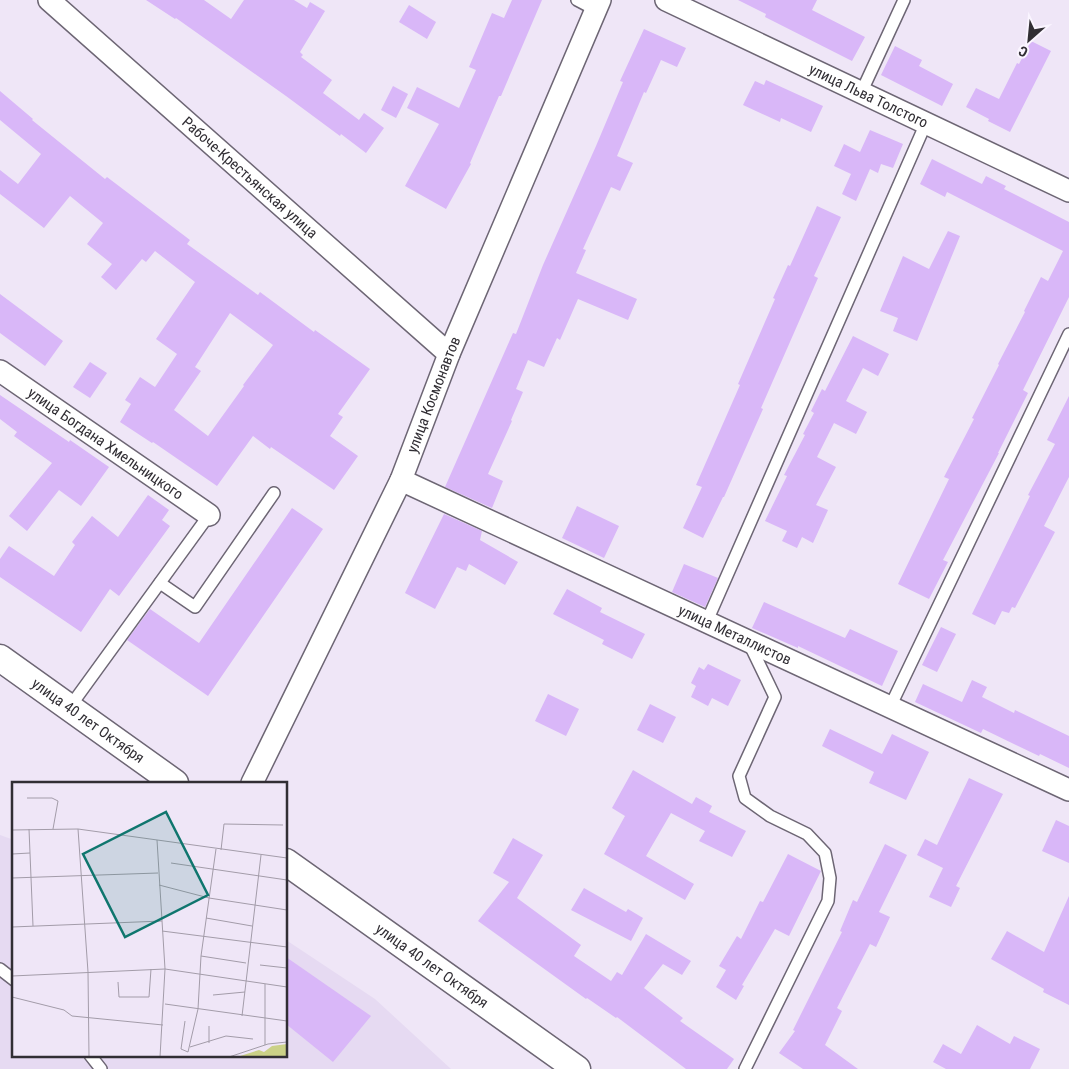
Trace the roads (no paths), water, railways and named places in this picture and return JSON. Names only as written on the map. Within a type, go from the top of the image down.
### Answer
[{"type":"street","name":"Рабоче-Крестьянская улица","points":[[49,0],[449,354]]},
{"type":"street","name":"улица Льва Толстого","points":[[666,0],[1069,191]]},
{"type":"street","name":"улица Космонавтов","points":[[252,782],[401,480],[449,354],[598,5]]},
{"type":"street","name":"улица Богдана Хмельницкого","points":[[0,371],[209,515]]},
{"type":"street","name":"улица Металлистов","points":[[401,480],[1069,790]]},
{"type":"street","name":"улица 40 лет Октября","points":[[0,658],[174,782]]},
{"type":"street","name":"улица 40 лет Октября","points":[[288,863],[578,1069]]},
{"type":"lane","points":[[577,0],[598,5]]},
{"type":"lane","points":[[861,93],[904,0]]},
{"type":"lane","points":[[707,621],[926,124]]},
{"type":"lane","points":[[890,707],[1069,334]]},
{"type":"lane","points":[[160,583],[195,607],[274,493]]},
{"type":"lane","points":[[69,708],[209,515]]},
{"type":"lane","points":[[745,1069],[828,901],[830,878],[825,854],[807,834],[770,816],[745,798],[739,776],[775,697],[748,641]]},
{"type":"lane","points":[[0,969],[12,978]]},
{"type":"lane","points":[[91,1056],[101,1069]]}]
